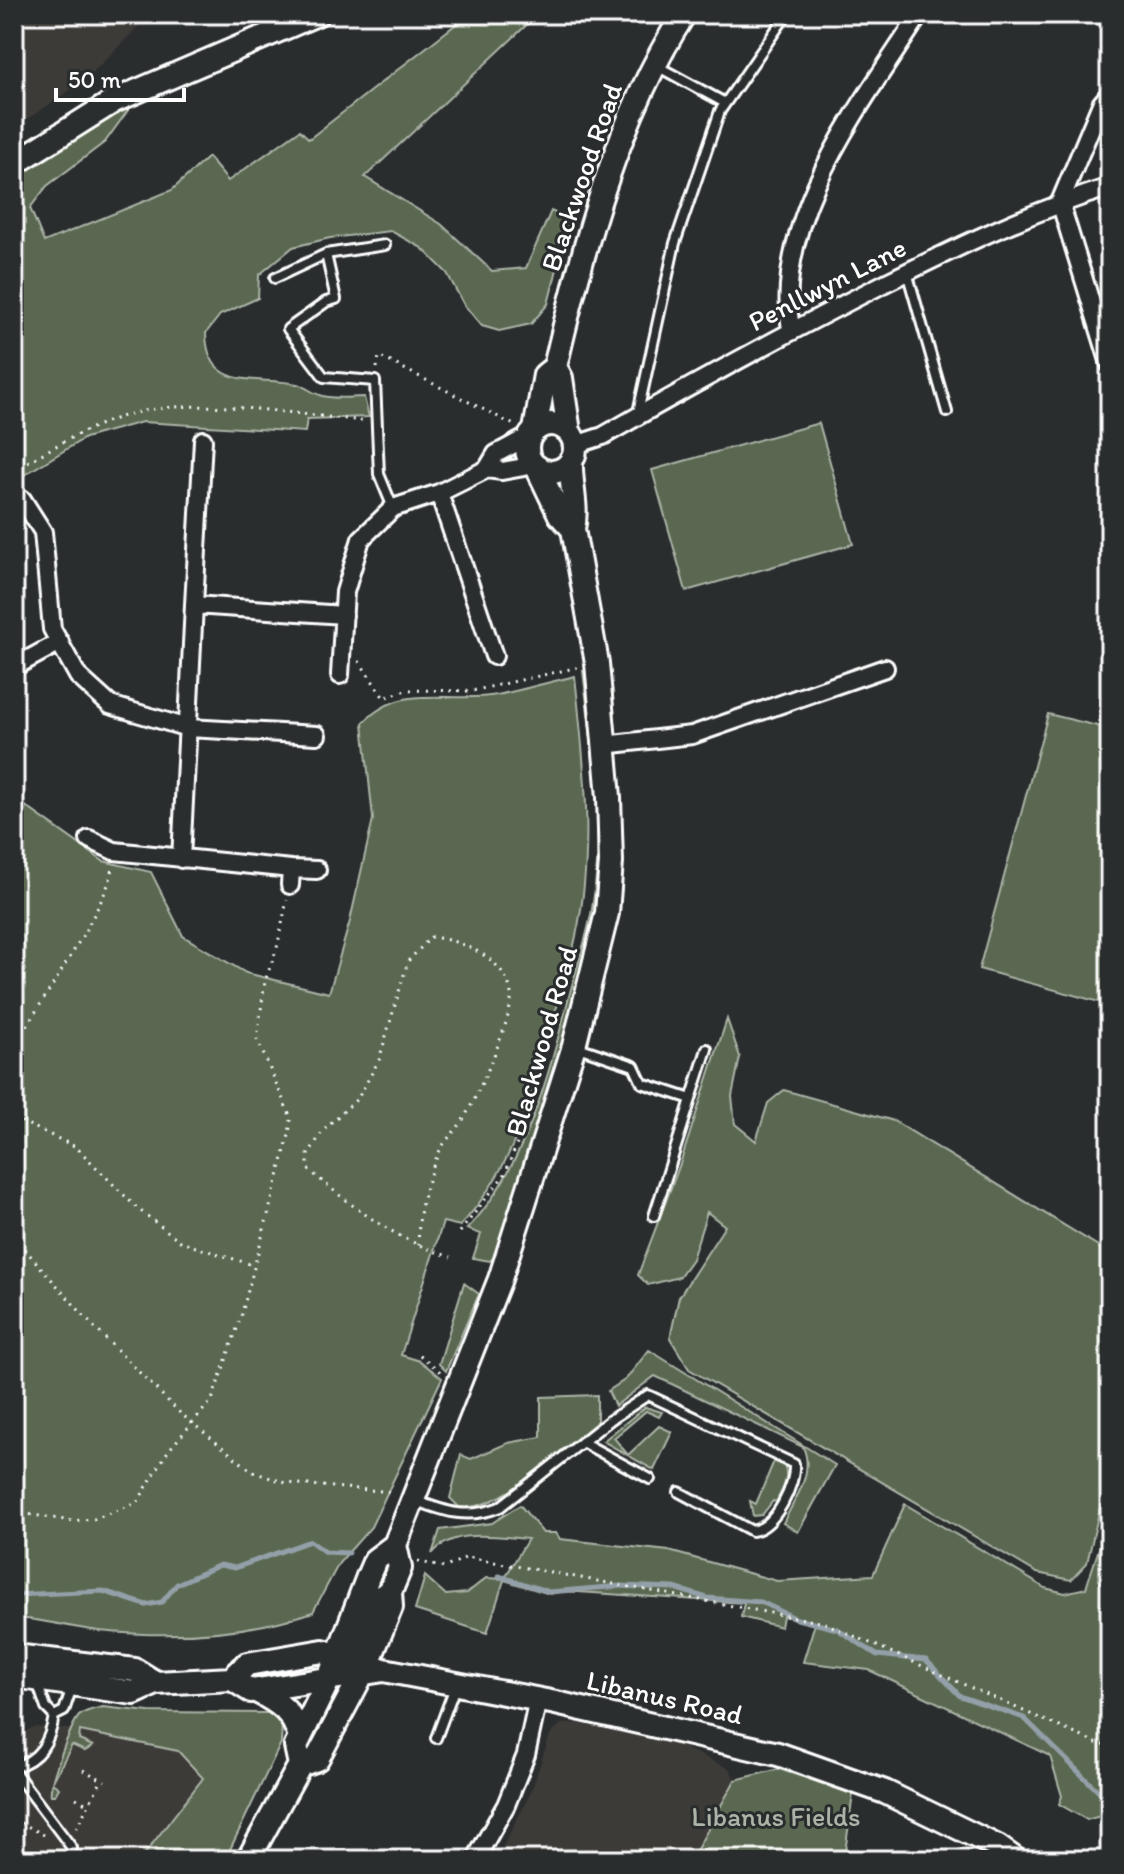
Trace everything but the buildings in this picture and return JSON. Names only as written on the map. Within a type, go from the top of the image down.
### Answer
[{"type":"main road","points":[[14,164],[114,101],[317,14]]},
{"type":"main road","name":"Blackwood Road","points":[[527,430],[545,375],[555,367],[600,204],[653,63],[684,14]]},
{"type":"main road","name":"Blackwood Road","points":[[351,1667],[376,1599],[390,1592],[400,1568],[395,1545],[403,1496],[490,1309],[574,1046],[607,913],[611,862],[597,663],[573,529],[577,512],[570,480],[572,446],[561,378],[555,367]]},
{"type":"main road","points":[[552,424],[572,446],[559,470],[536,466],[528,454],[527,430],[552,424]]},
{"type":"main road","name":"Blackwood Road","points":[[536,466],[560,515],[573,529]]},
{"type":"main road","name":"Blackwood Road","points":[[351,1667],[375,1560],[395,1545]]},
{"type":"main road","points":[[232,1679],[247,1664],[323,1651],[351,1667]]},
{"type":"main road","points":[[14,1656],[71,1674]]},
{"type":"main road","points":[[256,1691],[351,1667]]},
{"type":"main road","points":[[248,1860],[300,1765],[296,1746],[300,1738],[351,1667]]},
{"type":"main road","points":[[300,1765],[317,1759],[351,1667]]},
{"type":"main road","name":"Libanus Road","points":[[351,1667],[456,1682],[778,1754],[885,1792],[998,1847],[1016,1860]]},
{"type":"main road","points":[[24,1677],[135,1670],[156,1683],[232,1679],[286,1708],[296,1723],[300,1738]]},
{"type":"street","points":[[791,330],[786,303],[800,230],[826,161],[920,14]]},
{"type":"street","points":[[1110,93],[1101,104],[1060,202],[1110,364]]},
{"type":"street","name":"Penllwyn Lane","points":[[572,446],[603,436],[791,330],[907,272],[1060,202],[1110,187]]},
{"type":"street","points":[[340,675],[345,592],[361,539],[393,508],[439,493],[487,469],[496,454],[527,430]]},
{"type":"street","points":[[181,859],[203,440]]},
{"type":"street","points":[[487,469],[502,471],[536,466]]},
{"type":"street","points":[[439,493],[494,656]]},
{"type":"street","points":[[14,502],[22,499],[43,532],[52,629],[78,676],[110,705],[188,728],[317,735]]},
{"type":"street","points":[[194,605],[344,615]]},
{"type":"street","points":[[14,667],[60,642]]},
{"type":"street","points":[[604,745],[692,735],[885,668]]},
{"type":"street","points":[[89,839],[114,851],[290,877],[317,870]]},
{"type":"street","points":[[475,1860],[506,1805],[526,1755],[538,1699]]},
{"type":"lane","points":[[637,417],[675,243],[725,103],[787,14]]},
{"type":"lane","points":[[653,63],[725,103]]},
{"type":"lane","points":[[275,278],[326,254],[385,245]]},
{"type":"lane","points":[[326,254],[336,299],[326,302],[288,329],[324,377],[375,381],[379,474],[393,508]]},
{"type":"lane","points":[[907,272],[947,412]]},
{"type":"lane","points":[[574,1046],[634,1066],[642,1083],[691,1099]]},
{"type":"lane","points":[[654,1216],[707,1049]]},
{"type":"lane","points":[[403,1496],[460,1516],[478,1516],[500,1507],[610,1420],[648,1395],[794,1464],[795,1475],[772,1519],[762,1530],[752,1531],[679,1492]]},
{"type":"lane","points":[[582,1442],[650,1479]]},
{"type":"lane","points":[[69,1860],[72,1848],[14,1769],[44,1749],[54,1716],[64,1711],[71,1674]]},
{"type":"lane","points":[[24,1677],[54,1716]]},
{"type":"lane","points":[[436,1738],[452,1704],[456,1682]]},
{"type":"path","points":[[375,381],[379,356],[527,430]]},
{"type":"path","points":[[14,470],[67,439],[149,410],[235,408],[377,422]]},
{"type":"path","points":[[342,645],[350,649],[384,698],[406,690],[472,691],[581,667],[579,672]]},
{"type":"path","points":[[14,1046],[96,911],[113,876],[114,851]]},
{"type":"path","points":[[14,1512],[83,1520],[137,1503],[168,1451],[212,1400],[241,1317],[291,1118],[257,1039],[265,981],[277,948],[290,877]]},
{"type":"path","points":[[419,1245],[417,1224],[441,1149],[462,1121],[486,1074],[512,995],[504,972],[479,953],[449,939],[431,937],[408,961],[379,1060],[358,1098],[324,1129],[308,1155],[308,1169],[359,1213],[419,1245],[451,1257]]},
{"type":"path","points":[[460,1232],[505,1174],[538,1091]]},
{"type":"path","points":[[14,1118],[76,1147],[138,1209],[183,1243],[253,1265]]},
{"type":"path","points":[[14,1237],[92,1325],[193,1424],[253,1472],[286,1483],[403,1496]]},
{"type":"path","points":[[420,1355],[446,1377]]},
{"type":"path","points":[[395,1545],[423,1564],[444,1568],[467,1557],[825,1623],[1096,1743],[1110,1745]]},
{"type":"path","points":[[76,1828],[104,1780],[83,1770]]},
{"type":"path","points":[[76,1798],[89,1805]]},
{"type":"path","points":[[14,1819],[52,1839],[54,1836]]},
{"type":"shaded area","points":[[14,14],[151,14],[84,81],[14,128]]},
{"type":"shaded area","points":[[577,1723],[676,1744],[730,1769],[735,1780],[691,1860],[496,1860],[531,1792],[550,1735],[561,1724]]},
{"type":"shaded area","points":[[33,1727],[70,1729],[178,1751],[203,1778],[140,1860],[14,1860],[14,1739]]},
{"type":"green space","points":[[469,14],[547,14],[534,18],[365,177],[441,224],[492,271],[526,268],[551,211],[570,219],[548,304],[531,324],[499,331],[482,326],[464,305],[447,273],[422,248],[391,231],[330,238],[293,247],[259,275],[258,298],[220,315],[206,333],[209,352],[215,365],[237,378],[297,384],[330,397],[364,397],[369,417],[307,419],[305,432],[142,422],[85,438],[14,481],[14,173],[134,102],[105,142],[47,186],[30,208],[44,242],[172,190],[208,157],[228,181],[300,130],[309,139]]},
{"type":"green space","points":[[819,423],[853,544],[686,591],[652,470]]},
{"type":"green space","points":[[587,670],[600,790],[597,913],[578,995],[509,1228],[503,1227],[490,1261],[473,1258],[481,1234],[467,1229],[506,1176],[534,1114],[555,1050],[590,918],[596,880],[597,820],[583,671]]},
{"type":"green space","points":[[575,676],[584,773],[586,839],[582,904],[573,950],[531,1097],[514,1143],[491,1185],[460,1226],[443,1222],[401,1355],[420,1361],[442,1378],[371,1527],[339,1563],[313,1612],[287,1620],[207,1633],[153,1634],[99,1631],[14,1618],[14,798],[103,861],[151,872],[183,936],[246,973],[329,993],[350,921],[373,819],[363,723],[378,710],[410,698],[497,695]]},
{"type":"green space","points":[[1048,714],[1110,729],[1110,1005],[979,969]]},
{"type":"green space","points":[[727,1019],[740,1057],[732,1096],[735,1124],[756,1141],[768,1103],[784,1090],[894,1121],[1098,1246],[1110,1263],[1110,1465],[1087,1563],[1071,1580],[1037,1573],[689,1369],[670,1338],[679,1297],[725,1226],[707,1212],[692,1259],[679,1277],[648,1285],[638,1275],[680,1164]]},
{"type":"green space","points":[[464,1283],[479,1294],[446,1371],[439,1364]]},
{"type":"green space","points":[[649,1350],[835,1465],[798,1532],[783,1523],[805,1476],[807,1467],[803,1447],[655,1376],[615,1406],[608,1391],[626,1379]]},
{"type":"green space","points":[[597,1395],[597,1422],[512,1490],[475,1506],[459,1507],[450,1498],[461,1455],[471,1459],[508,1443],[541,1437],[541,1397]]},
{"type":"green space","points":[[645,1407],[662,1412],[659,1417],[646,1411],[614,1438],[628,1455],[659,1426],[672,1432],[654,1470],[603,1441]]},
{"type":"green space","points":[[774,1461],[785,1467],[784,1485],[776,1502],[773,1501],[762,1515],[753,1516],[750,1501],[756,1504]]},
{"type":"green space","points":[[905,1504],[1045,1588],[1065,1593],[1086,1588],[1110,1515],[1110,1813],[1087,1820],[1059,1804],[1062,1796],[1050,1756],[869,1670],[803,1662],[815,1623],[783,1616],[781,1627],[741,1617],[744,1603],[563,1591],[550,1594],[504,1580],[487,1633],[415,1610],[425,1576],[446,1595],[467,1593],[486,1578],[504,1579],[528,1539],[464,1537],[452,1540],[432,1554],[440,1530],[492,1523],[520,1505],[543,1533],[556,1533],[560,1539],[669,1551],[777,1581],[873,1575]]},
{"type":"green space","points":[[94,1709],[268,1713],[282,1724],[281,1743],[225,1860],[140,1860],[203,1778],[178,1751],[80,1731],[79,1740],[93,1746],[85,1751],[72,1745],[52,1782],[75,1722],[79,1716]]},
{"type":"green space","name":"Libanus Fields","points":[[779,1769],[853,1794],[844,1860],[691,1860],[735,1780]]},
{"type":"green space","points":[[52,1783],[59,1788],[55,1795],[51,1795]]},
{"type":"waterway","points":[[14,1595],[103,1591],[146,1605],[162,1602],[177,1584],[220,1565],[235,1568],[310,1541],[325,1552],[349,1553]]},
{"type":"waterway","points":[[499,1576],[549,1592],[621,1586],[674,1588],[707,1598],[761,1602],[797,1619],[837,1629],[877,1655],[926,1660],[960,1696],[1024,1718],[1099,1792],[1110,1794]]}]
